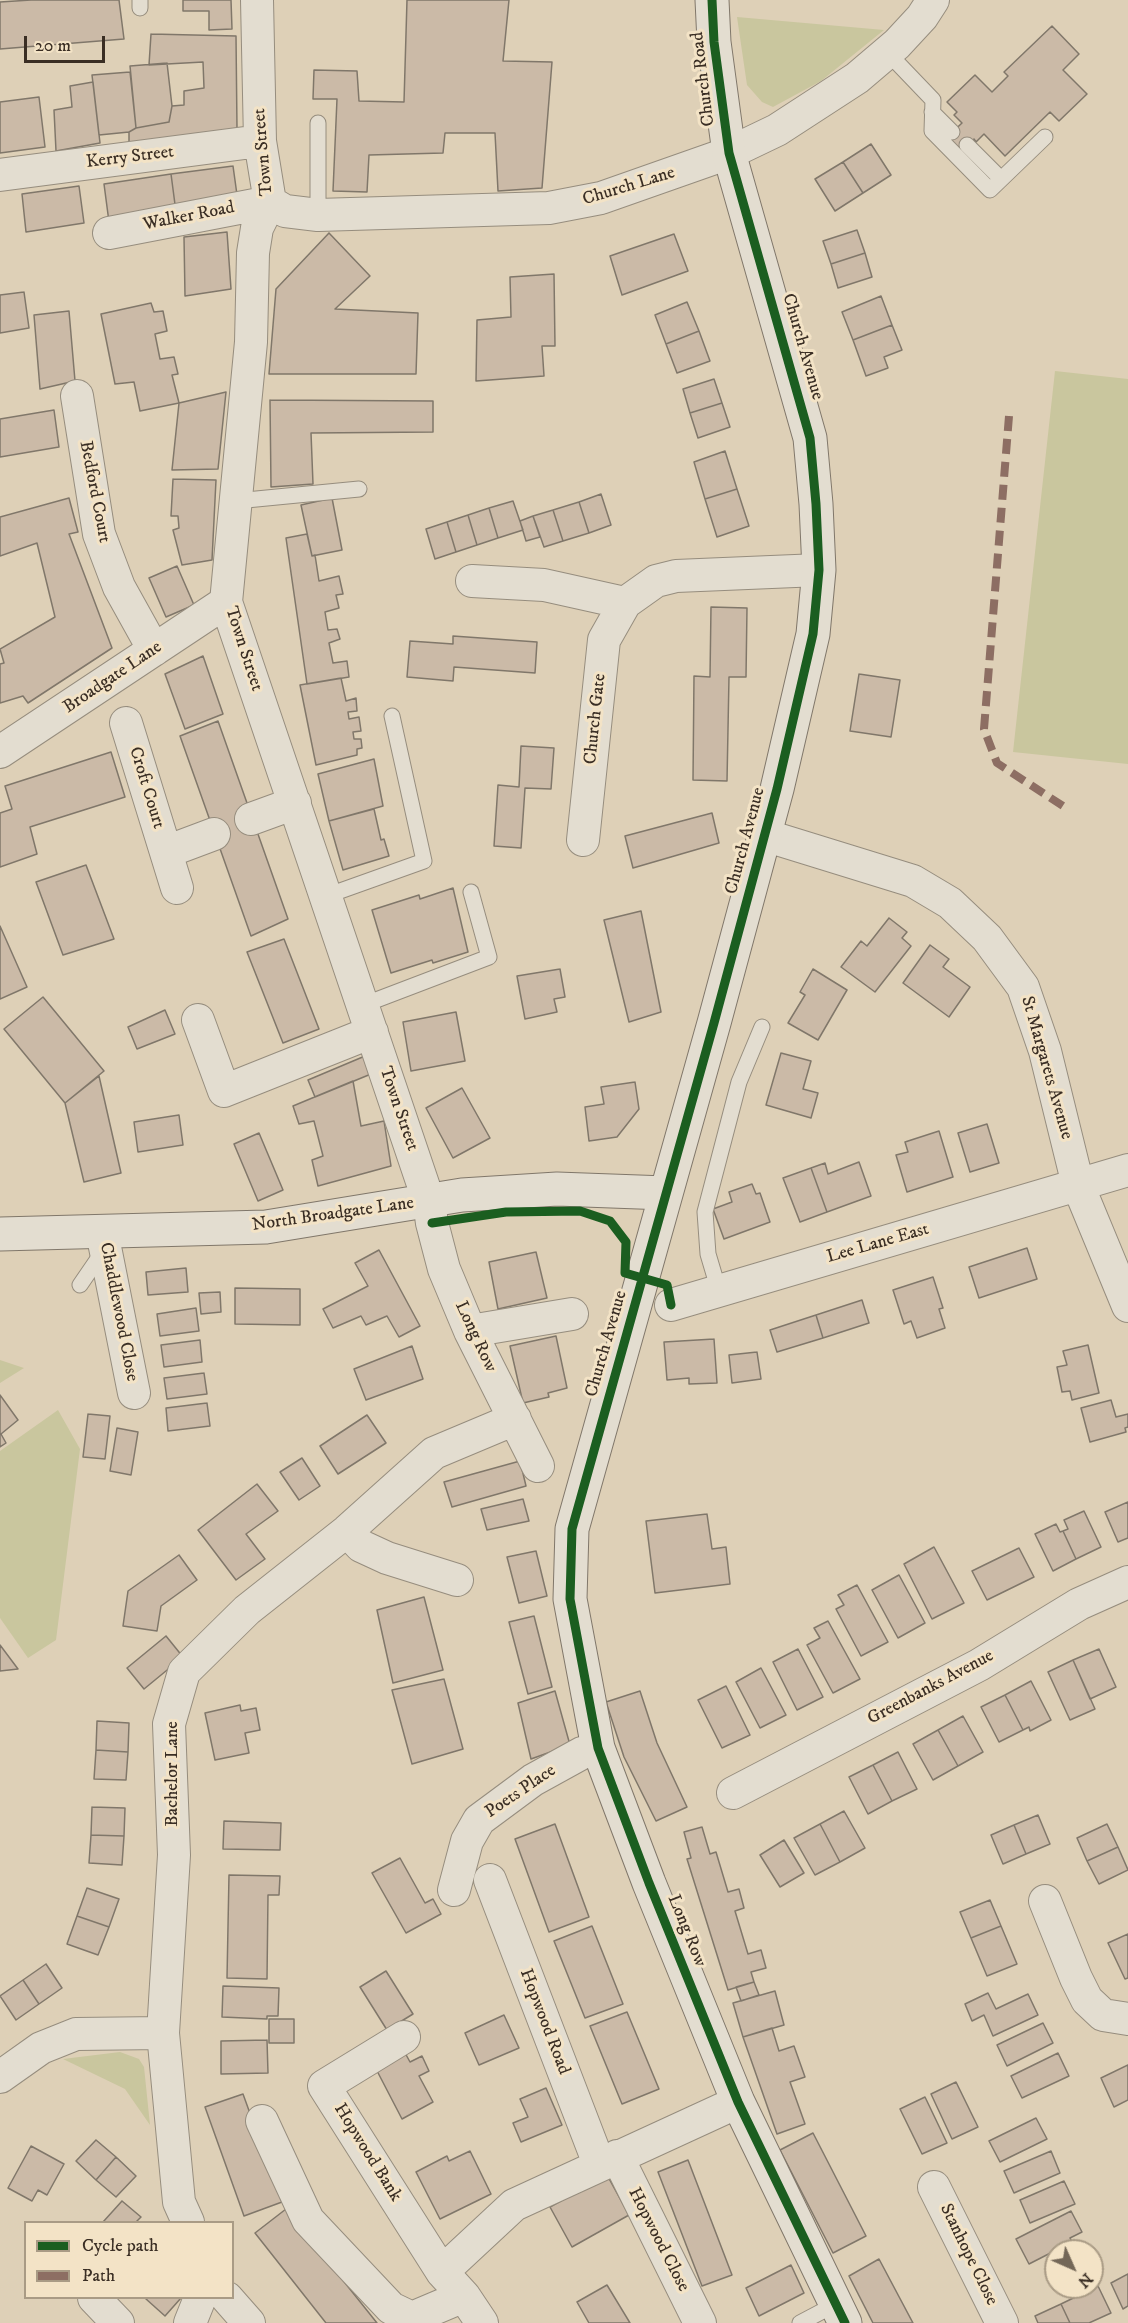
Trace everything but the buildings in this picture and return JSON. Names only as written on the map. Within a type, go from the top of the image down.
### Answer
[{"type":"street","name":"Town Street","points":[[257,0],[260,141],[270,202],[257,228],[253,253],[251,342],[226,602],[429,1202]]},
{"type":"street","name":"Church Road","points":[[712,0],[714,42],[729,153]]},
{"type":"street","name":"Church Lane","points":[[270,202],[285,210],[318,215],[549,208],[601,198],[729,153],[777,130],[858,78],[922,17],[933,0]]},
{"type":"street","name":"Kerry Street","points":[[0,175],[260,141]]},
{"type":"street","name":"Church Avenue","points":[[572,1530],[714,1023],[764,835],[813,634],[819,570],[810,438],[729,153]]},
{"type":"street","name":"Walker Road","points":[[109,233],[270,202]]},
{"type":"street","name":"Bedford Court","points":[[77,396],[99,534],[119,587],[154,650]]},
{"type":"street","name":"Church Gate","points":[[583,840],[604,640],[625,603],[656,581],[676,576],[819,570]]},
{"type":"street","points":[[472,581],[544,585],[625,603]]},
{"type":"street","name":"Broadgate Lane","points":[[0,752],[226,602]]},
{"type":"street","name":"Croft Court","points":[[126,723],[177,888]]},
{"type":"street","points":[[251,819],[295,803]]},
{"type":"street","name":"Croft Court","points":[[166,852],[214,834]]},
{"type":"street","name":"St Margarets Avenue","points":[[764,835],[913,881],[950,903],[987,938],[1023,987],[1045,1051],[1078,1185],[1128,1306]]},
{"type":"street","points":[[198,1020],[224,1091],[367,1019]]},
{"type":"street","name":"Lee Lane East","points":[[671,1305],[1128,1170]]},
{"type":"street","name":"North Broadgate Lane","points":[[0,1234],[104,1240],[142,1228],[266,1227],[462,1195],[556,1189],[666,1193]]},
{"type":"street","name":"Long Row","points":[[429,1202],[444,1269],[470,1331],[538,1466]]},
{"type":"street","name":"Chaddlewood Close","points":[[104,1240],[134,1393]]},
{"type":"street","points":[[470,1331],[572,1314]]},
{"type":"street","name":"Bachelor Lane","points":[[187,2221],[179,2202],[163,2033],[174,1855],[169,1724],[184,1672],[247,1610],[347,1531],[434,1453],[515,1419]]},
{"type":"street","name":"Long Row","points":[[572,1530],[570,1599],[598,1748],[649,1883],[738,2102],[841,2314]]},
{"type":"street","points":[[347,1531],[361,1546],[387,1558],[458,1580]]},
{"type":"street","name":"Greenbanks Avenue","points":[[733,1793],[979,1665],[1079,1604],[1128,1582]]},
{"type":"street","name":"Poets Place","points":[[454,1890],[467,1841],[479,1820],[532,1780],[582,1753],[598,1748]]},
{"type":"street","name":"Hopwood Road","points":[[490,1880],[608,2160]]},
{"type":"street","points":[[1045,1901],[1087,2000],[1103,2015],[1128,2019]]},
{"type":"street","points":[[0,2077],[42,2048],[76,2034],[163,2033]]},
{"type":"street","name":"Hopwood Bank","points":[[404,2037],[324,2086],[442,2272],[464,2296],[482,2323]]},
{"type":"street","points":[[442,2272],[514,2205],[738,2102]]},
{"type":"street","points":[[262,2121],[308,2220],[391,2308],[412,2318],[464,2296]]},
{"type":"street","name":"Hopwood Close","points":[[608,2160],[700,2323]]},
{"type":"street","name":"Stanhope Close","points":[[934,2187],[1002,2323]]},
{"type":"street","points":[[95,2299],[118,2323]]},
{"type":"street","points":[[190,2323],[200,2299]]},
{"type":"street","points":[[228,2299],[249,2323]]},
{"type":"lane","points":[[887,52],[933,100],[932,131],[990,190],[1045,137]]},
{"type":"lane","points":[[933,112],[952,132]]},
{"type":"lane","points":[[318,123],[318,215]]},
{"type":"lane","points":[[967,145],[1001,179]]},
{"type":"lane","points":[[236,501],[359,489]]},
{"type":"lane","points":[[326,896],[423,861],[392,716]]},
{"type":"lane","points":[[367,1019],[489,957],[471,892]]},
{"type":"lane","points":[[719,1290],[708,1254],[705,1212],[739,1082],[762,1027]]},
{"type":"lane","points":[[80,1285],[104,1240]]},
{"type":"lane","points":[[800,2323],[841,2314]]},
{"type":"shaded area","points":[[737,17],[884,30],[821,81],[773,107],[762,102],[747,85]]},
{"type":"shaded area","points":[[1055,371],[1128,379],[1128,764],[1013,752]]},
{"type":"shaded area","points":[[0,1360],[24,1368],[0,1383]]},
{"type":"shaded area","points":[[58,1410],[80,1449],[56,1640],[28,1658],[0,1618],[0,1451]]},
{"type":"shaded area","points":[[120,2052],[139,2059],[144,2067],[150,2125],[125,2089],[63,2059]]},
{"type":"marked path","points":[[1009,416],[984,729],[997,763],[1066,808]]},
{"type":"cycle path","points":[[712,0],[714,42],[729,153],[810,438],[819,570],[813,634],[777,789],[572,1529],[570,1599],[598,1748],[649,1883],[738,2102],[845,2323]]},
{"type":"cycle path","points":[[432,1223],[506,1212],[580,1211],[610,1221],[626,1242],[625,1273],[667,1285],[671,1305]]}]
